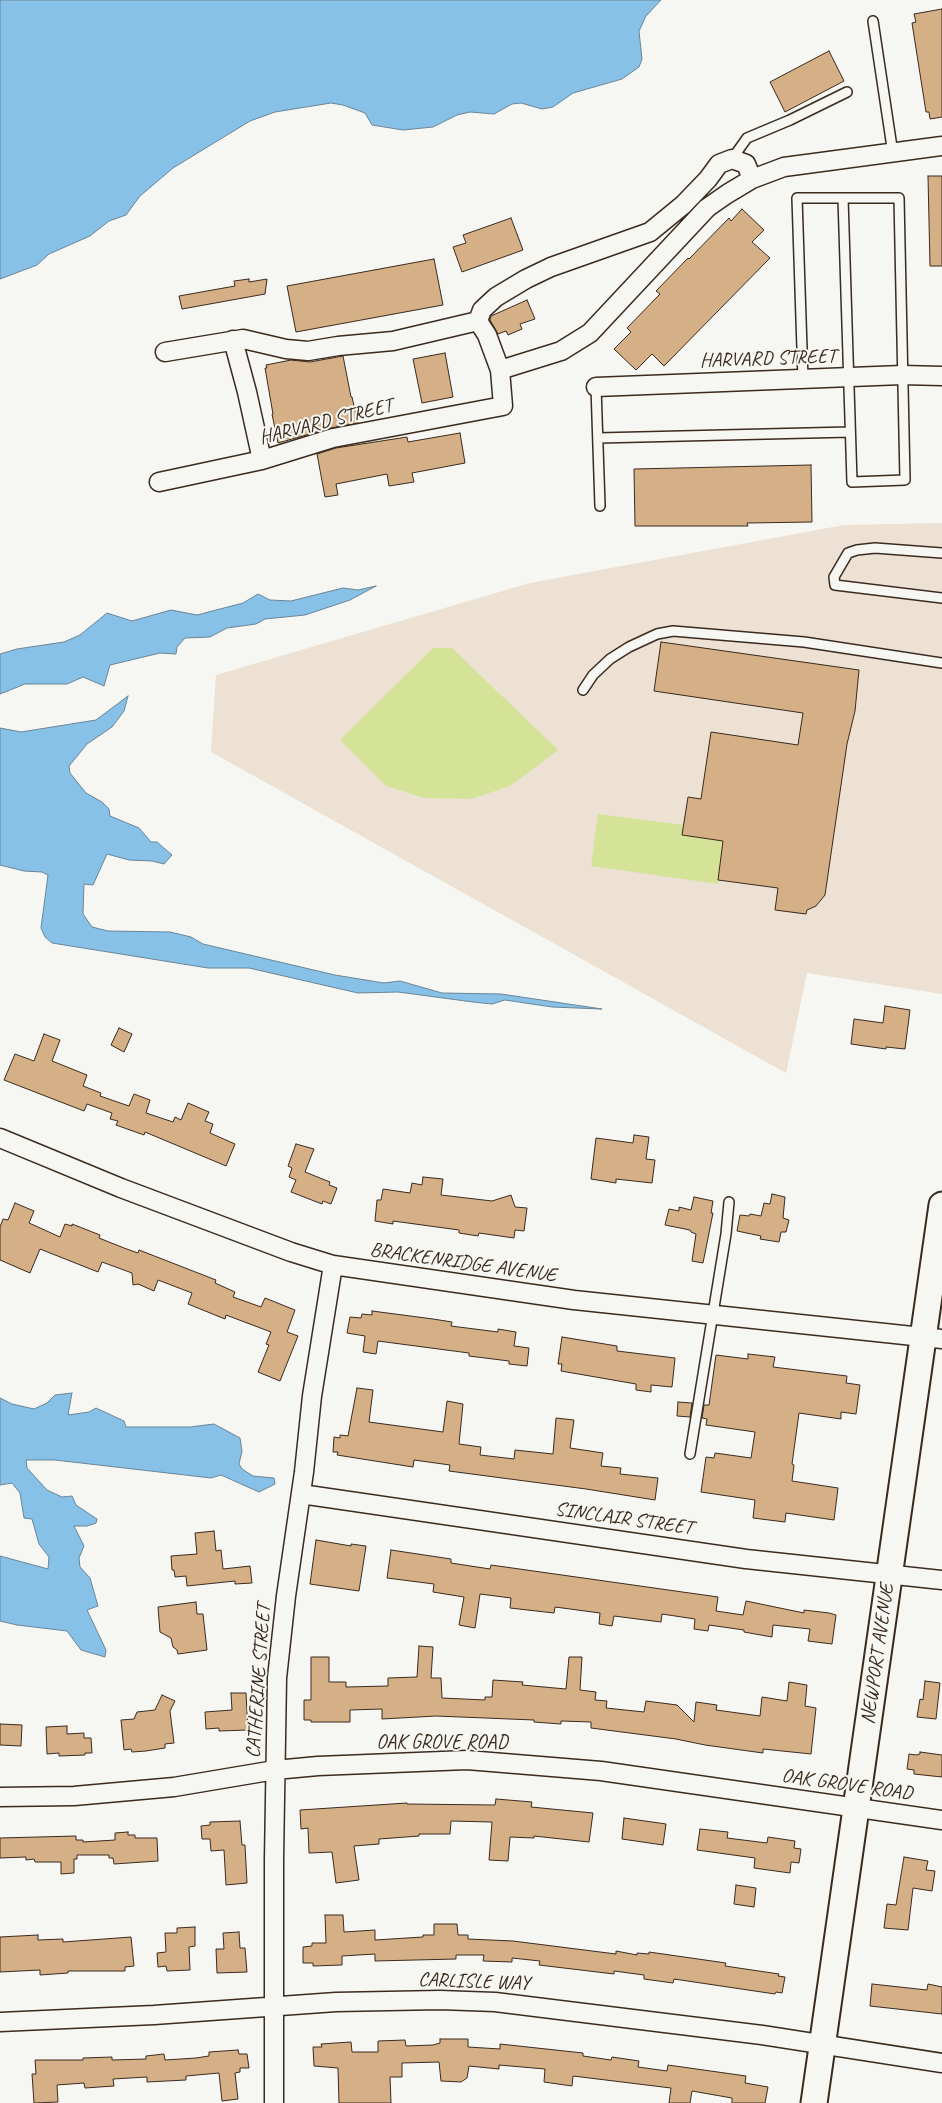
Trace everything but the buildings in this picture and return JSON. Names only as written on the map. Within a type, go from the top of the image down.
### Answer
[{"type":"street","points":[[478,321],[487,335],[500,370],[561,351],[583,338],[596,327],[707,208],[752,179],[768,172],[798,164],[893,154],[942,146]]},
{"type":"street","points":[[478,321],[482,310],[496,296],[526,279],[551,267],[650,232],[683,205],[708,179],[719,164],[732,159],[746,164],[752,179]]},
{"type":"street","points":[[165,352],[242,339],[286,349],[308,351],[392,341],[478,321]]},
{"type":"street","points":[[234,340],[248,392],[262,460]]},
{"type":"street","name":"HARVARD STREET","points":[[159,482],[262,460],[332,438],[503,406],[500,370]]},
{"type":"street","name":"HARVARD STREET","points":[[596,387],[849,377],[942,376]]},
{"type":"street","name":"BRACKENRIDGE AVENUE","points":[[0,1138],[121,1188],[291,1252],[333,1265],[574,1300],[932,1338]]},
{"type":"street","name":"NEWPORT AVENUE","points":[[814,2103],[889,1573],[932,1338],[942,1205]]},
{"type":"street","name":"CATHERINE STREET","points":[[274,2103],[277,1678],[312,1396],[333,1265]]},
{"type":"street","name":"SINCLAIR STREET","points":[[301,1494],[746,1559],[942,1580]]},
{"type":"street","name":"OAK GROVE ROAD","points":[[0,1797],[74,1796],[174,1787],[275,1770],[318,1766],[467,1760],[602,1771],[942,1820]]},
{"type":"street","name":"CARLISLE WAY","points":[[0,2022],[154,2015],[336,2002],[431,2000],[495,2002],[823,2044],[942,2063]]},
{"type":"lane","points":[[873,21],[893,154]]},
{"type":"lane","points":[[732,159],[747,138],[790,120],[847,92]]},
{"type":"lane","points":[[803,379],[798,198],[843,198],[899,198],[905,480],[852,482],[843,198]]},
{"type":"lane","points":[[596,387],[600,506]]},
{"type":"lane","points":[[598,438],[850,432]]},
{"type":"lane","points":[[942,552],[875,548],[857,550],[848,553],[834,577],[835,585],[942,598]]},
{"type":"lane","points":[[583,690],[593,675],[610,659],[656,634],[673,631],[804,642],[942,663]]},
{"type":"lane","points":[[690,1454],[726,1234],[729,1202]]},
{"type":"shaded area","points":[[942,523],[942,994],[807,973],[786,1073],[211,752],[216,675],[530,583],[844,525]]},
{"type":"green space","points":[[433,648],[452,648],[558,750],[510,786],[471,799],[424,798],[386,786],[340,740]]},
{"type":"green space","points":[[598,814],[684,825],[683,835],[723,841],[718,884],[591,866]]},
{"type":"water","points":[[0,0],[661,0],[646,16],[639,31],[642,59],[639,67],[622,79],[573,93],[553,107],[542,109],[521,103],[512,104],[494,114],[470,112],[457,115],[433,127],[403,130],[372,125],[365,113],[331,103],[275,112],[250,121],[173,168],[140,196],[126,215],[109,221],[90,236],[49,254],[37,265],[0,279]]},
{"type":"water","points":[[376,586],[350,600],[305,615],[265,619],[256,624],[227,628],[210,637],[185,638],[177,647],[176,654],[160,653],[110,665],[104,686],[83,677],[67,684],[25,684],[0,694],[0,654],[17,649],[64,642],[80,635],[107,613],[132,621],[171,610],[197,615],[243,603],[258,594],[270,600],[291,601],[343,588],[358,590]]},
{"type":"water","points":[[128,696],[124,711],[112,727],[87,744],[69,766],[70,773],[86,793],[102,802],[109,809],[110,816],[139,828],[151,842],[157,842],[172,855],[164,864],[152,861],[129,860],[107,854],[93,885],[84,884],[83,914],[92,927],[108,931],[170,932],[191,937],[203,944],[335,975],[384,983],[400,981],[442,993],[501,994],[602,1009],[552,1007],[505,1000],[492,1004],[398,992],[358,993],[249,968],[208,968],[52,943],[45,937],[41,928],[48,875],[42,872],[24,871],[0,865],[0,728],[21,732],[96,720]]},
{"type":"water","points":[[72,1393],[68,1415],[89,1412],[96,1408],[124,1421],[126,1427],[190,1427],[214,1424],[240,1438],[242,1451],[239,1464],[242,1469],[253,1476],[274,1478],[275,1484],[259,1492],[221,1475],[211,1478],[55,1460],[26,1460],[27,1468],[47,1490],[62,1497],[72,1496],[76,1505],[97,1519],[96,1523],[87,1526],[74,1526],[84,1546],[79,1558],[80,1567],[90,1578],[98,1606],[87,1610],[106,1650],[105,1657],[81,1650],[67,1631],[0,1621],[0,1556],[48,1569],[49,1557],[39,1544],[32,1519],[24,1518],[20,1493],[12,1483],[0,1485],[0,1398],[12,1404],[34,1409],[47,1403],[55,1395]]}]
